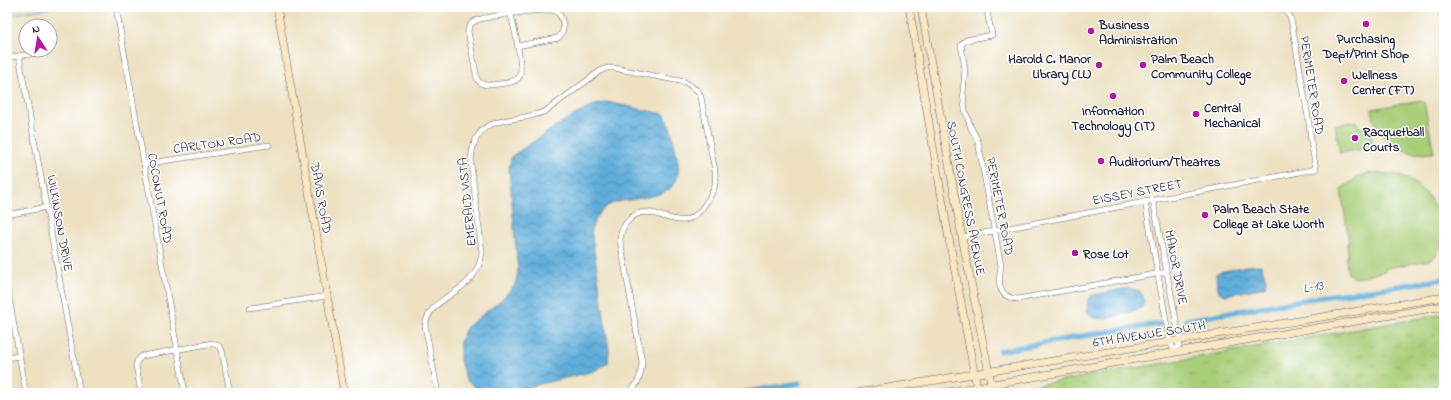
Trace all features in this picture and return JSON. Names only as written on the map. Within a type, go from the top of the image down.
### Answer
[{"type":"street","name":"COCONUT ROAD","points":[[116,7],[185,393]]},
{"type":"street","name":"DAVIS ROAD","points":[[277,7],[344,393]]},
{"type":"street","points":[[509,7],[510,14],[517,46],[521,72],[520,76],[515,81],[485,86],[479,82],[477,79],[468,31],[471,24],[477,20],[510,14],[552,10],[558,13],[563,25],[562,32],[558,38],[517,46]]},
{"type":"street","name":"SOUTH CONGRESS AVENUE","points":[[909,7],[977,390]]},
{"type":"street","name":"SOUTH CONGRESS AVENUE","points":[[921,7],[962,237],[993,393]]},
{"type":"street","name":"PERIMETER ROAD","points":[[986,7],[992,35],[966,40],[961,45],[966,70],[963,93],[965,110],[971,128],[978,141],[1001,266],[999,281],[1003,292],[1013,298],[1031,297],[1166,272]]},
{"type":"street","name":"PERIMETER ROAD","points":[[1283,7],[1290,17],[1292,24],[1316,169]]},
{"type":"street","points":[[7,58],[18,56]]},
{"type":"street","name":"WILKINSON DRIVE","points":[[19,58],[80,393]]},
{"type":"street","name":"EMERALD VISTA","points":[[438,393],[425,326],[426,322],[433,307],[465,284],[471,278],[481,261],[482,252],[471,164],[472,150],[475,142],[488,126],[497,121],[536,115],[546,111],[600,71],[607,68],[614,68],[685,82],[698,91],[701,97],[716,175],[713,191],[703,208],[692,218],[676,220],[649,212],[641,213],[632,216],[625,223],[621,231],[620,240],[642,362],[638,382],[634,389],[628,393]]},
{"type":"street","name":"CARLTON ROAD","points":[[144,164],[269,145]]},
{"type":"street","name":"EISSEY STREET","points":[[962,237],[1316,169]]},
{"type":"street","name":"MANOR DRIVE","points":[[1153,200],[1180,341]]},
{"type":"street","name":"MANOR DRIVE","points":[[1145,201],[1170,342],[1176,352]]},
{"type":"street","points":[[7,215],[47,207]]},
{"type":"street","points":[[7,286],[9,308],[26,393]]},
{"type":"street","points":[[250,308],[327,296]]},
{"type":"street","name":"6TH AVENUE SOUTH","points":[[858,393],[1444,297]]},
{"type":"street","name":"6TH AVENUE SOUTH","points":[[942,393],[977,390],[991,385],[1444,306]]},
{"type":"street","points":[[1176,352],[1180,341]]},
{"type":"street","points":[[141,393],[136,365],[139,358],[146,355],[209,343],[216,345],[222,350],[230,393]]},
{"type":"street","points":[[7,358],[19,356]]},
{"type":"street","points":[[1435,393],[1444,384]]},
{"type":"green space","points":[[1421,100],[1424,102],[1434,153],[1423,154],[1412,152],[1402,150],[1393,145],[1379,130],[1372,109]]},
{"type":"green space","name":"Racquetball Courts","points":[[1357,121],[1359,128],[1370,127],[1373,147],[1340,153],[1335,125]]},
{"type":"green space","points":[[1370,173],[1385,173],[1400,176],[1409,180],[1422,190],[1428,196],[1436,209],[1441,225],[1442,241],[1438,252],[1430,260],[1386,268],[1385,271],[1356,278],[1348,274],[1346,259],[1348,254],[1347,243],[1349,243],[1341,189],[1360,176]]},
{"type":"green space","points":[[1444,314],[1444,393],[1008,393],[1009,390]]},
{"type":"water","points":[[607,102],[664,114],[672,132],[678,166],[678,176],[669,190],[652,196],[618,202],[607,206],[596,218],[591,230],[609,350],[608,363],[594,371],[532,386],[528,388],[528,393],[483,393],[466,380],[460,360],[460,342],[466,328],[501,300],[515,285],[518,272],[509,168],[512,156],[564,121],[592,106]]},
{"type":"water","points":[[1261,265],[1266,279],[1265,287],[1226,295],[1219,292],[1216,274],[1246,266]]},
{"type":"water","points":[[1128,288],[1136,290],[1144,297],[1141,308],[1102,319],[1092,317],[1090,315],[1087,306],[1088,299],[1092,295]]},
{"type":"waterway","points":[[7,15],[54,7]]},
{"type":"waterway","name":"L-13","points":[[1186,320],[1326,296],[1444,279]]},
{"type":"waterway","name":"L-13","points":[[1000,351],[1160,324]]},
{"type":"waterway","name":"L-13","points":[[740,393],[800,383]]},
{"type":"place","name":"Purchasing Dept/Print Shop","points":[[1366,24]]},
{"type":"place","name":"Business Administration","points":[[1091,31]]},
{"type":"place","name":"Harold C. Manor Library (LL)","points":[[1099,65]]},
{"type":"place","name":"Palm Beach Community College","points":[[1143,65]]},
{"type":"place","name":"Wellness Center (FT)","points":[[1344,81]]},
{"type":"place","name":"Information Technology (IT)","points":[[1113,96]]},
{"type":"place","name":"Central Mechanical","points":[[1196,114]]},
{"type":"place","name":"Racquetball Courts","points":[[1355,138]]},
{"type":"place","name":"Auditorium/Theatres","points":[[1101,161]]},
{"type":"place","name":"Palm Beach State College at Lake Worth","points":[[1205,215]]},
{"type":"place","name":"Rose Lot","points":[[1075,253]]}]
